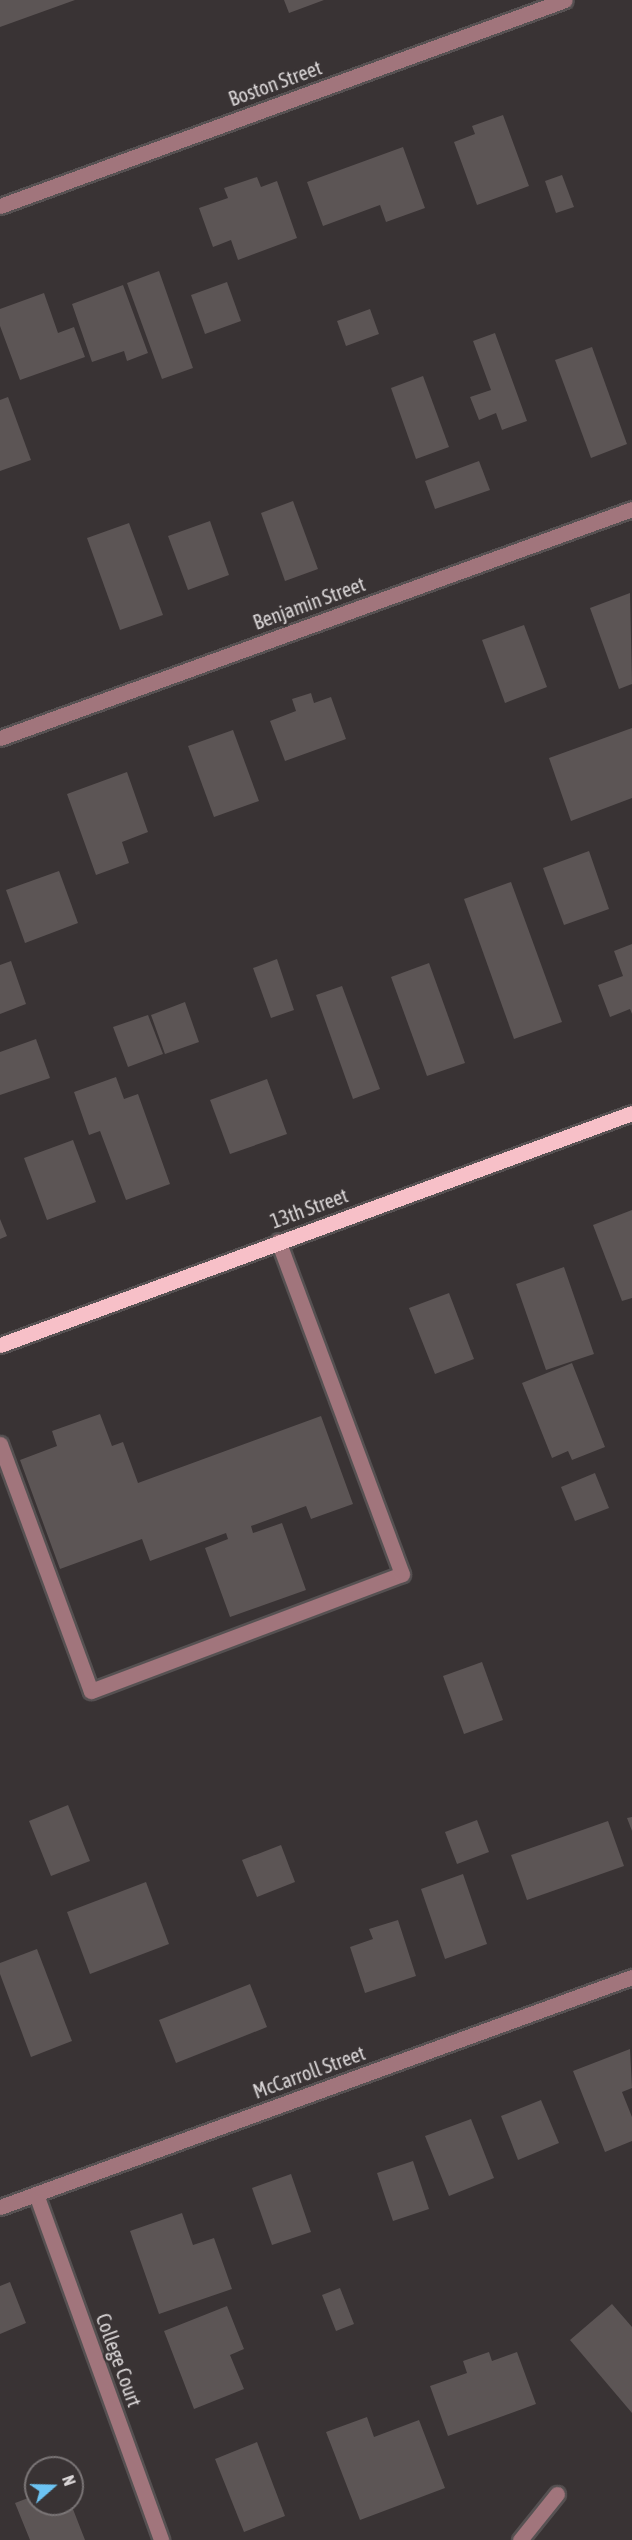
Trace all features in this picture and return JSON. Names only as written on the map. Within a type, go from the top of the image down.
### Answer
[{"type":"main road","name":"13th Street","points":[[0,1345],[278,1241],[632,1113]]},
{"type":"street","name":"Boston Street","points":[[0,206],[565,0]]},
{"type":"street","name":"Benjamin Street","points":[[0,738],[632,509]]},
{"type":"street","points":[[0,1444],[90,1690],[402,1574],[278,1241]]},
{"type":"street","name":"McCarroll Street","points":[[0,2207],[632,1977]]},
{"type":"street","name":"College Court","points":[[36,2194],[161,2540]]},
{"type":"street","points":[[520,2540],[558,2494]]},
{"type":"building","points":[[0,0],[75,0],[0,27]]},
{"type":"building","points":[[284,0],[324,0],[289,13]]},
{"type":"building","points":[[503,115],[529,186],[477,205],[454,142],[475,134],[472,126]]},
{"type":"building","points":[[403,147],[425,208],[386,222],[380,205],[323,226],[307,182]]},
{"type":"building","points":[[562,175],[574,207],[556,213],[545,181]]},
{"type":"building","points":[[257,177],[261,187],[277,181],[297,238],[238,260],[231,240],[213,247],[199,208],[228,198],[224,188]]},
{"type":"building","points":[[159,271],[193,368],[162,379],[127,283]]},
{"type":"building","points":[[227,282],[241,321],[205,334],[191,295]]},
{"type":"building","points":[[123,285],[148,353],[127,361],[124,351],[92,362],[72,304]]},
{"type":"building","points":[[44,293],[58,333],[74,327],[85,357],[20,380],[0,326],[0,309]]},
{"type":"building","points":[[370,309],[379,334],[346,346],[337,321]]},
{"type":"building","points":[[495,333],[527,421],[502,430],[496,413],[479,420],[470,397],[491,390],[473,341]]},
{"type":"building","points":[[592,347],[627,444],[591,458],[555,360]]},
{"type":"building","points":[[423,376],[449,447],[416,459],[391,388]]},
{"type":"building","points":[[8,397],[31,460],[0,471],[0,400]]},
{"type":"building","points":[[479,461],[490,490],[435,509],[425,481]]},
{"type":"building","points":[[293,501],[318,569],[285,581],[261,513]]},
{"type":"building","points":[[210,521],[229,575],[188,590],[168,536]]},
{"type":"building","points":[[129,523],[163,615],[120,630],[87,538]]},
{"type":"building","points":[[630,593],[632,684],[619,689],[590,608]]},
{"type":"building","points":[[524,625],[547,687],[505,703],[482,640]]},
{"type":"building","points":[[311,693],[314,703],[331,697],[346,739],[285,761],[270,721],[296,711],[292,699]]},
{"type":"building","points":[[632,728],[632,798],[571,821],[549,758]]},
{"type":"building","points":[[233,730],[259,801],[214,817],[188,746]]},
{"type":"building","points":[[127,772],[148,832],[122,842],[129,863],[96,875],[67,794]]},
{"type":"building","points":[[589,851],[609,909],[564,925],[543,868]]},
{"type":"building","points":[[59,871],[78,923],[25,943],[6,890]]},
{"type":"building","points":[[511,882],[562,1022],[514,1039],[464,899]]},
{"type":"building","points":[[632,944],[632,1014],[630,1009],[610,1017],[598,985],[623,976],[614,951]]},
{"type":"building","points":[[277,959],[294,1010],[271,1018],[253,968]]},
{"type":"building","points":[[11,961],[26,1004],[0,1014],[0,965]]},
{"type":"building","points":[[429,963],[465,1063],[427,1076],[391,977]]},
{"type":"building","points":[[342,986],[380,1089],[353,1099],[316,995]]},
{"type":"building","points":[[185,1002],[199,1042],[165,1054],[151,1015]]},
{"type":"building","points":[[148,1015],[163,1054],[128,1067],[113,1027]]},
{"type":"building","points":[[36,1039],[50,1078],[0,1095],[0,1052]]},
{"type":"building","points":[[116,1077],[124,1099],[138,1094],[170,1184],[126,1200],[100,1131],[89,1135],[74,1092]]},
{"type":"building","points":[[267,1079],[287,1134],[230,1154],[210,1100]]},
{"type":"building","points":[[73,1140],[96,1202],[47,1220],[24,1158]]},
{"type":"building","points":[[632,1210],[632,1298],[622,1301],[593,1225]]},
{"type":"building","points":[[0,1219],[7,1236],[0,1239]]},
{"type":"building","points":[[564,1267],[594,1354],[546,1370],[516,1284]]},
{"type":"building","points":[[449,1293],[474,1359],[435,1374],[409,1308]]},
{"type":"building","points":[[572,1363],[605,1447],[572,1460],[568,1451],[552,1458],[522,1383]]},
{"type":"building","points":[[100,1414],[112,1446],[123,1442],[138,1483],[321,1416],[353,1504],[311,1519],[306,1506],[251,1526],[253,1533],[282,1523],[306,1590],[230,1617],[205,1548],[228,1539],[226,1533],[150,1561],[142,1539],[60,1569],[20,1460],[57,1446],[52,1431]]},
{"type":"building","points":[[595,1473],[609,1508],[575,1521],[561,1487]]},
{"type":"building","points":[[482,1662],[503,1720],[464,1734],[443,1676]]},
{"type":"building","points":[[68,1805],[90,1861],[51,1876],[29,1821]]},
{"type":"building","points":[[632,1817],[632,1831],[627,1818]]},
{"type":"building","points":[[477,1820],[489,1852],[457,1864],[445,1832]]},
{"type":"building","points":[[608,1821],[624,1866],[527,1900],[511,1855]]},
{"type":"building","points":[[281,1845],[295,1882],[257,1897],[242,1860]]},
{"type":"building","points":[[463,1874],[487,1944],[445,1959],[421,1889]]},
{"type":"building","points":[[146,1882],[169,1944],[90,1974],[67,1912]]},
{"type":"building","points":[[398,1920],[416,1976],[365,1993],[350,1947],[373,1939],[369,1929]]},
{"type":"building","points":[[37,1949],[72,2041],[31,2057],[0,1974],[0,1963]]},
{"type":"building","points":[[250,1984],[267,2027],[176,2063],[159,2020]]},
{"type":"building","points":[[630,2049],[632,2088],[622,2092],[632,2117],[632,2141],[605,2152],[573,2071]]},
{"type":"building","points":[[541,2100],[559,2143],[518,2160],[501,2116]]},
{"type":"building","points":[[471,2119],[494,2178],[449,2196],[425,2136]]},
{"type":"building","points":[[413,2161],[429,2209],[393,2221],[377,2173]]},
{"type":"building","points":[[291,2174],[311,2232],[272,2245],[252,2188]]},
{"type":"building","points":[[182,2213],[193,2245],[214,2238],[232,2289],[159,2314],[130,2231]]},
{"type":"building","points":[[10,2282],[26,2323],[0,2334],[0,2286]]},
{"type":"building","points":[[340,2288],[354,2324],[336,2331],[322,2295]]},
{"type":"building","points":[[612,2304],[632,2327],[632,2413],[570,2340]]},
{"type":"building","points":[[227,2306],[244,2349],[230,2355],[244,2389],[194,2409],[164,2331]]},
{"type":"building","points":[[489,2352],[492,2361],[517,2352],[536,2404],[448,2436],[430,2386],[467,2373],[463,2361]]},
{"type":"building","points":[[367,2417],[374,2437],[419,2420],[445,2488],[360,2520],[326,2432]]},
{"type":"building","points":[[257,2442],[285,2516],[244,2532],[215,2459]]},
{"type":"building","points":[[24,2500],[24,2516],[76,2516],[85,2540],[30,2540],[15,2503]]}]
